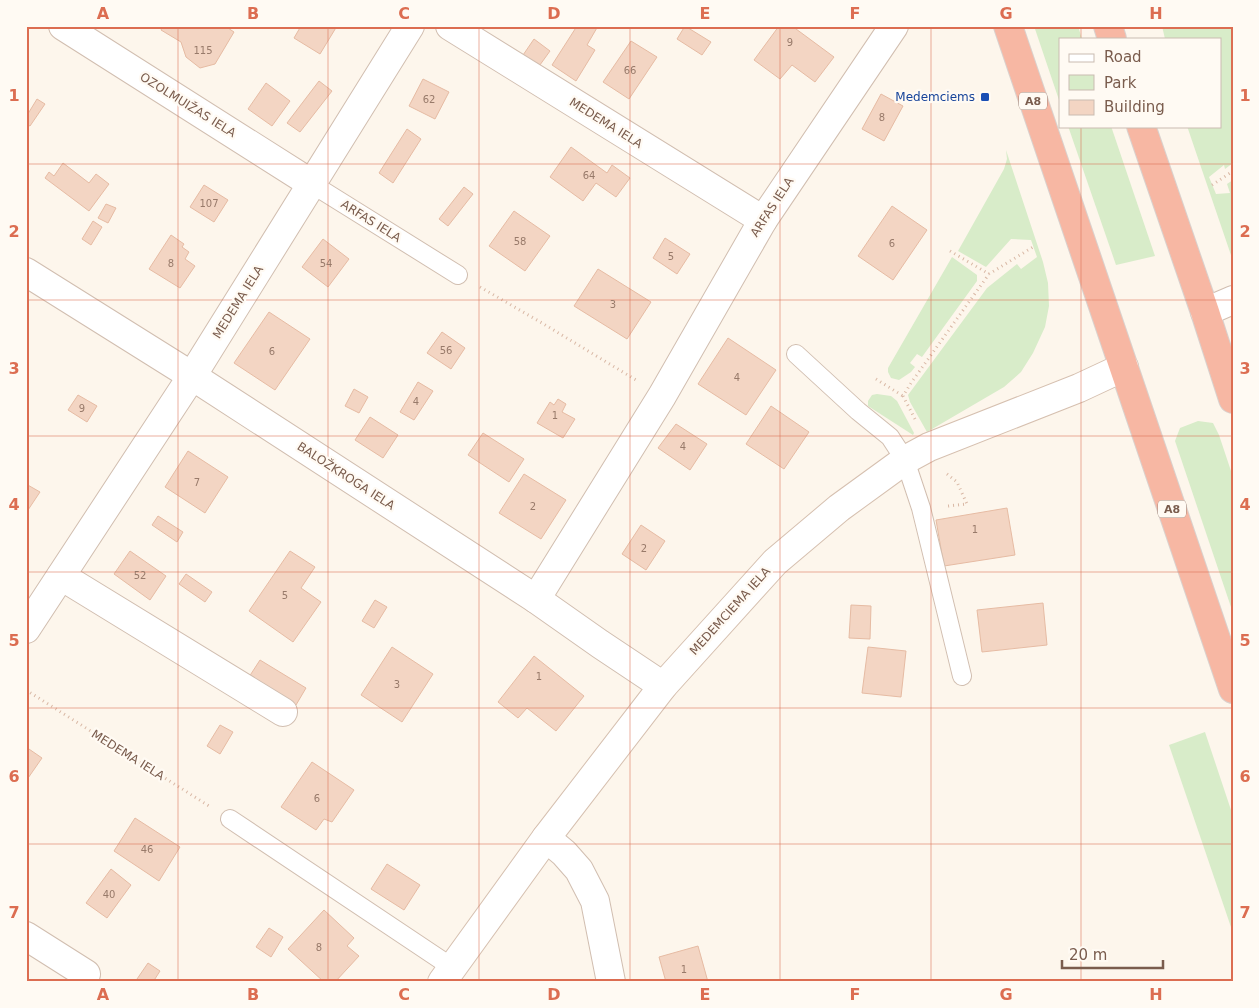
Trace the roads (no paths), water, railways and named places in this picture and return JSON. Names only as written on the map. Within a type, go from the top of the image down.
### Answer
[{"type":"highway","name":"A8","points":[[1008,26],[1233,689]]},
{"type":"highway","points":[[1108,26],[1112,38]]},
{"type":"highway","points":[[1142,128],[1233,399]]},
{"type":"street","name":"OZOLMUIŽAS IELA","points":[[63,26],[312,184]]},
{"type":"street","name":"MEDEMA IELA","points":[[26,629],[192,376],[410,26]]},
{"type":"street","name":"MEDEMA IELA","points":[[450,26],[762,220]]},
{"type":"street","name":"ARFAS IELA","points":[[536,599],[662,396],[762,220],[894,26]]},
{"type":"street","name":"BALOŽKROGA IELA","points":[[26,272],[192,376],[536,599],[662,686]]},
{"type":"street","points":[[1205,312],[1233,300]]},
{"type":"street","name":"MEDEMCIEMA IELA","points":[[447,975],[546,838],[662,686],[775,562],[839,508],[906,460],[929,448],[1079,388],[1124,367]]},
{"type":"street","points":[[61,576],[283,712]]},
{"type":"street","points":[[546,838],[564,852],[579,870],[595,900],[611,982]]},
{"type":"street","points":[[26,936],[86,974]]},
{"type":"lane","name":"ARFAS IELA","points":[[312,184],[458,275]]},
{"type":"lane","points":[[796,354],[858,411],[890,437],[906,460],[921,508],[962,676]]},
{"type":"lane","points":[[230,819],[447,975]]},
{"type":"place","name":"Medemciems","points":[[985,97]]}]
